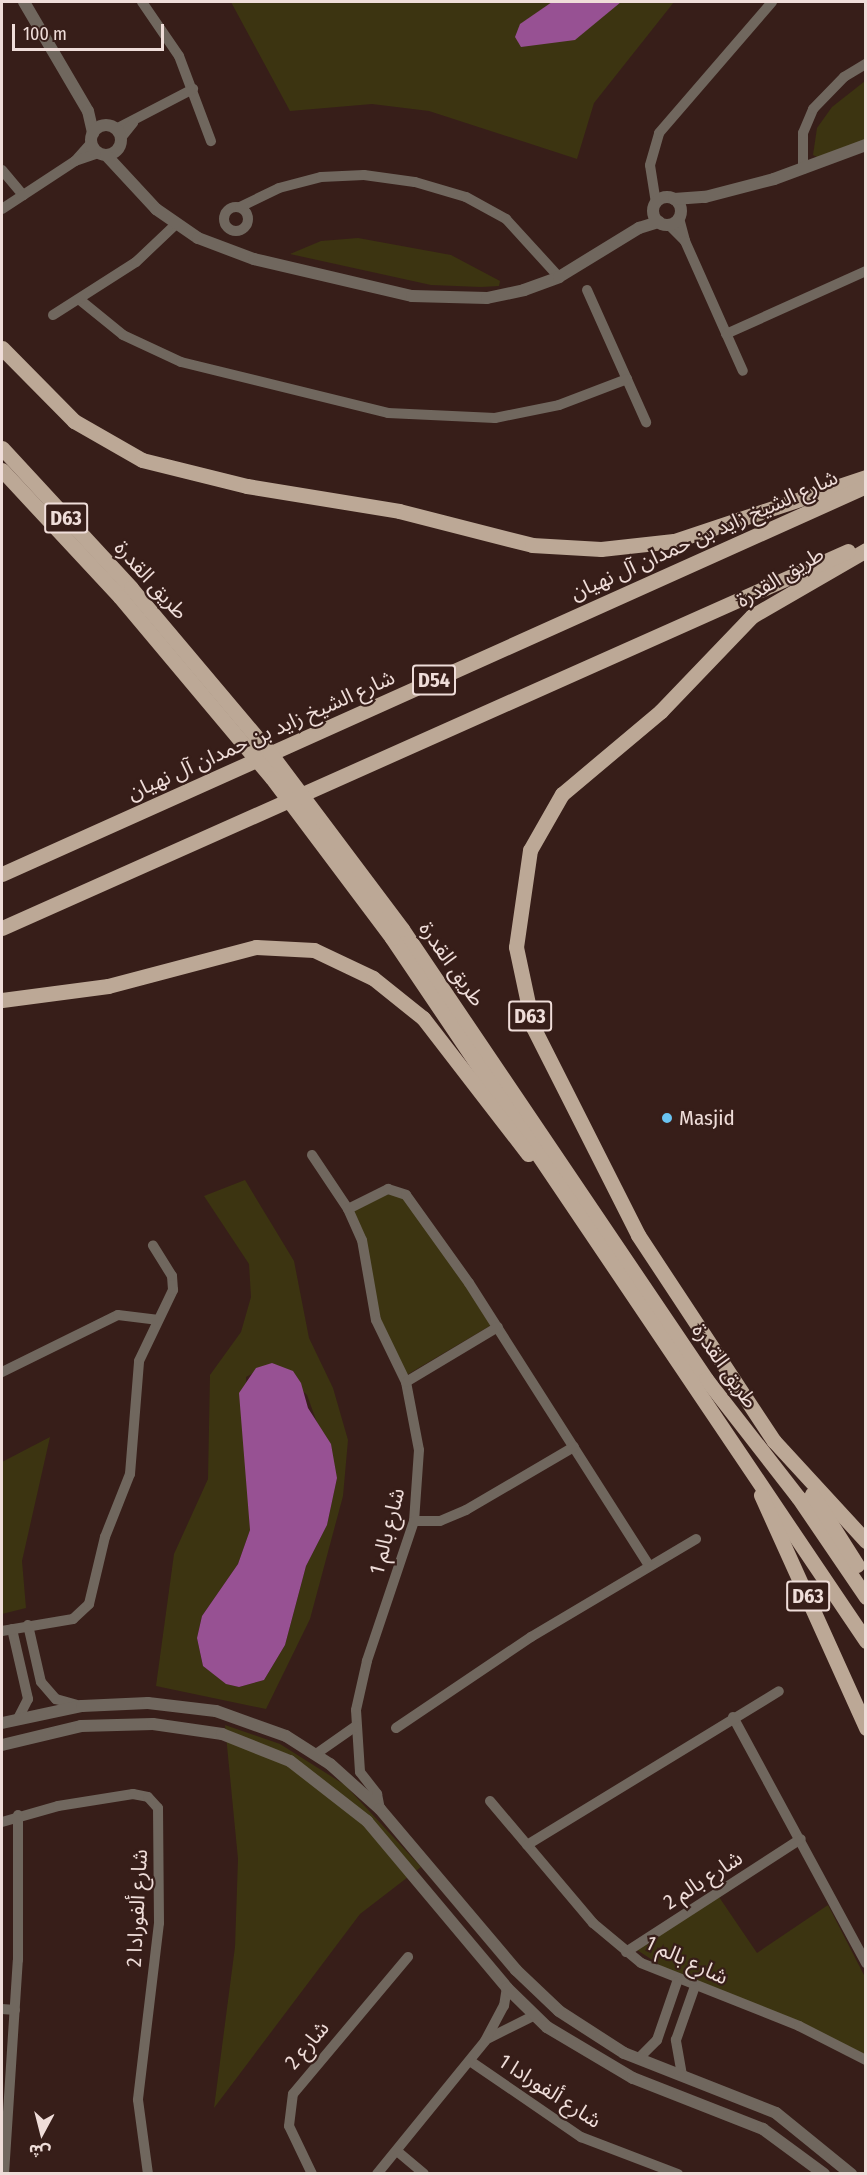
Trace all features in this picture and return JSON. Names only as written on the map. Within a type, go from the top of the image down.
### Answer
[{"type":"main road","points":[[2,348],[74,421],[142,460],[247,486],[399,511],[532,544],[601,549],[674,540],[866,477]]},
{"type":"main road","name":"طريق القدرة","points":[[2,448],[125,592],[397,934],[706,1379],[798,1497],[866,1597]]},
{"type":"main road","name":"طريق القدرة","points":[[2,470],[125,592]]},
{"type":"main road","name":"شارع الشيخ زايد بن حمدان آل نهيان","points":[[2,874],[866,486]]},
{"type":"main road","name":"D54","points":[[2,928],[866,543]]},
{"type":"main road","name":"طريق القدرة","points":[[866,550],[752,616],[661,711],[572,783],[536,835],[520,903],[516,947],[520,983],[533,1027],[567,1101],[675,1297],[774,1441],[866,1541]]},
{"type":"main road","name":"طريق القدرة","points":[[397,934],[569,1202],[866,1641]]},
{"type":"main road","points":[[2,1000],[108,986],[256,946],[328,954],[373,978],[423,1018],[569,1202]]},
{"type":"main road","points":[[774,1441],[866,1580]]},
{"type":"main road","name":"طريق القدرة","points":[[748,1465],[866,1728]]},
{"type":"street","points":[[24,2],[127,174],[175,225],[225,250],[412,296],[487,298],[559,277],[667,211],[705,197],[803,169],[866,145]]},
{"type":"street","points":[[142,2],[179,56],[211,141]]},
{"type":"street","points":[[743,371],[685,242],[654,186],[650,155],[659,133],[772,2]]},
{"type":"street","points":[[803,169],[803,133],[813,109],[844,77],[866,64]]},
{"type":"street","points":[[2,209],[133,123],[193,89]]},
{"type":"street","points":[[2,170],[23,195]]},
{"type":"street","points":[[240,207],[279,188],[321,177],[364,175],[415,182],[466,197],[506,219],[559,277]]},
{"type":"street","points":[[53,315],[80,300],[136,262],[175,225]]},
{"type":"street","points":[[726,333],[866,271]]},
{"type":"street","points":[[587,290],[646,422]]},
{"type":"street","points":[[80,300],[123,335],[181,362],[388,413],[462,419],[506,416],[560,405],[627,379]]},
{"type":"street","name":"شارع بالم 1","points":[[312,1155],[348,1209],[368,1260],[376,1320],[406,1382],[420,1450],[414,1521],[367,1661],[356,1726],[360,1772],[377,1794],[380,1809]]},
{"type":"street","points":[[348,1209],[388,1189],[402,1192],[498,1327],[649,1566]]},
{"type":"street","points":[[18,1719],[27,1708],[27,1689],[7,1630],[73,1619],[89,1604],[102,1547],[130,1474],[135,1376],[174,1283],[153,1246]]},
{"type":"street","points":[[2,1372],[117,1315],[157,1320]]},
{"type":"street","points":[[406,1382],[498,1327]]},
{"type":"street","points":[[414,1521],[440,1521],[466,1510],[574,1447]]},
{"type":"street","points":[[396,1728],[649,1566],[696,1539]]},
{"type":"street","points":[[28,1625],[44,1686],[56,1699],[82,1706]]},
{"type":"street","points":[[22,1669],[29,1661],[39,1664]]},
{"type":"street","points":[[27,1689],[36,1692],[44,1686]]},
{"type":"street","points":[[527,1845],[779,1691]]},
{"type":"street","points":[[2,1724],[82,1706],[148,1702],[216,1711],[270,1729],[316,1754],[380,1809],[442,1877],[544,1998],[586,2031],[638,2059],[776,2113],[851,2174]]},
{"type":"street","points":[[130,1723],[137,1711],[216,1711]]},
{"type":"street","points":[[734,1717],[866,1963]]},
{"type":"street","points":[[2,1745],[73,1727],[130,1723],[205,1730],[273,1753],[338,1794],[397,1855],[533,2016],[610,2067],[763,2129],[824,2174]]},
{"type":"street","points":[[316,1754],[356,1726]]},
{"type":"street","name":"شارع ألفورادا 2","points":[[2,1822],[18,1815],[133,1794],[148,1797],[158,1809],[159,1923],[138,2100],[148,2174]]},
{"type":"street","name":"شارع بالم 1","points":[[490,1801],[593,1923],[626,1952],[677,1982],[799,2026],[866,2060]]},
{"type":"street","points":[[4,2174],[15,2010],[18,1815]]},
{"type":"street","name":"شارع بالم 2","points":[[626,1952],[801,1839]]},
{"type":"street","points":[[397,1855],[427,1881],[442,1877]]},
{"type":"street","name":"شارع 2","points":[[312,2174],[289,2126],[293,2094],[408,1957]]},
{"type":"street","points":[[638,2059],[659,2036],[677,1982]]},
{"type":"street","name":"شارع ألفورادا 1","points":[[377,2174],[485,2041],[500,2014],[507,1988]]},
{"type":"street","points":[[682,2075],[676,2040],[684,2011],[694,1989]]},
{"type":"street","points":[[669,2006],[684,2011]]},
{"type":"street","points":[[2,2010],[15,2010]]},
{"type":"street","points":[[500,2014],[511,2023]]},
{"type":"street","name":"شارع ألفورادا 1","points":[[485,2041],[511,2023],[533,2016]]},
{"type":"street","points":[[659,2036],[676,2040]]},
{"type":"street","name":"شارع ألفورادا 1","points":[[471,2061],[581,2137],[678,2174]]},
{"type":"street","points":[[397,2151],[424,2174]]},
{"type":"shaded area","points":[[231,2],[674,2],[594,103],[577,159],[429,111],[372,104],[290,111]]},
{"type":"shaded area","points":[[552,2],[621,2],[575,40],[521,47],[515,37],[520,24]]},
{"type":"shaded area","points":[[865,81],[865,142],[823,160],[813,155],[817,128],[832,107]]},
{"type":"shaded area","points":[[358,238],[451,255],[500,281],[499,286],[431,285],[290,254],[321,241]]},
{"type":"shaded area","points":[[245,1180],[294,1261],[309,1338],[333,1388],[348,1440],[343,1496],[310,1619],[266,1709],[156,1686],[174,1554],[208,1479],[210,1375],[241,1332],[251,1297],[249,1264],[204,1196]],"holes":[[[272,1363],[307,1395],[337,1478],[327,1525],[306,1566],[285,1645],[264,1680],[239,1687],[227,1684],[203,1666],[197,1638],[202,1616],[238,1564],[250,1530],[246,1377]]]},
{"type":"shaded area","points":[[385,1194],[402,1195],[493,1324],[405,1376],[387,1341],[351,1212]]},
{"type":"shaded area","points":[[272,1363],[293,1371],[301,1383],[308,1408],[331,1444],[337,1478],[327,1525],[306,1566],[285,1645],[264,1680],[239,1687],[226,1684],[203,1666],[197,1638],[202,1616],[238,1564],[250,1530],[239,1393],[256,1368]]},
{"type":"shaded area","points":[[50,1437],[22,1561],[26,1608],[2,1614],[2,1462]]},
{"type":"shaded area","points":[[225,1725],[280,1744],[345,1785],[421,1867],[360,1914],[214,2108],[235,1947],[238,1859]]},
{"type":"shaded area","points":[[719,1897],[757,1953],[828,1905],[865,1977],[865,2056],[680,1978],[637,1950]]},
{"type":"place","name":"Masjid","points":[[667,1118]]}]
